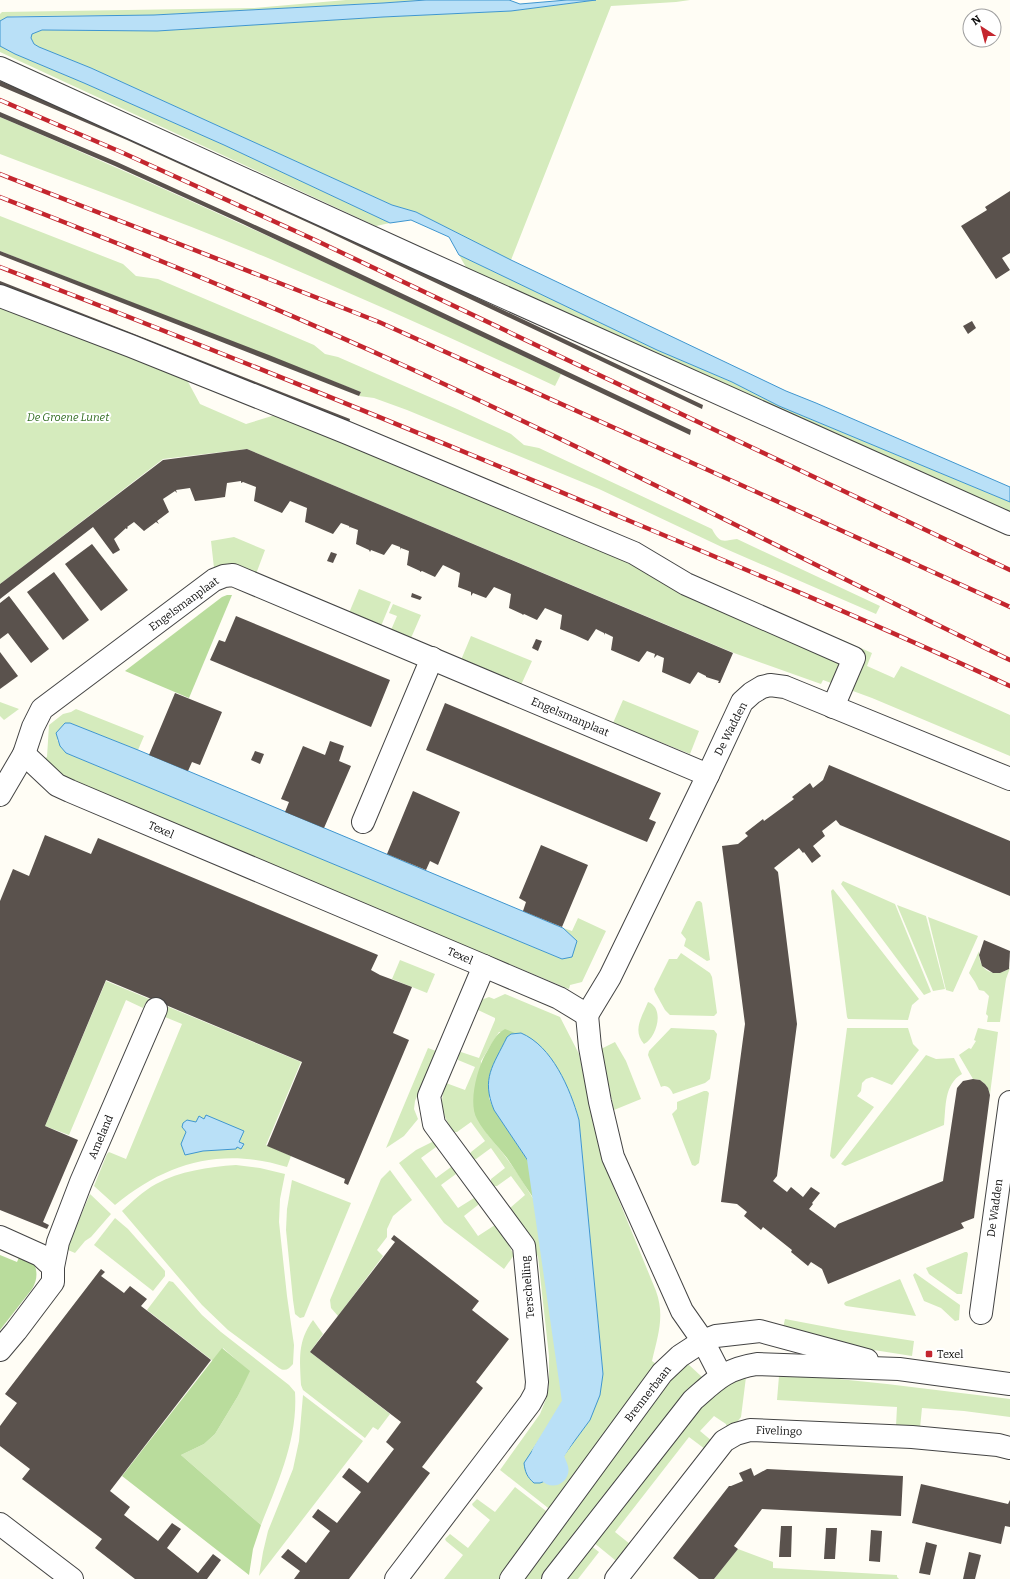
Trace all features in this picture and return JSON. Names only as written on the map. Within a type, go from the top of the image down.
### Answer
[{"type":"street","points":[[0,68],[415,257],[1010,524]]},
{"type":"street","points":[[0,296],[138,348],[338,429],[634,553],[686,584],[854,658],[833,708]]},
{"type":"street","name":"Engelsmanplaat","points":[[24,754],[33,727],[42,709],[214,580],[224,576],[238,576],[708,775]]},
{"type":"street","points":[[363,822],[432,658]]},
{"type":"street","name":"De Wadden","points":[[587,1015],[610,977],[742,702],[762,687],[770,685],[785,687],[833,708],[1010,779]]},
{"type":"street","points":[[0,795],[24,754]]},
{"type":"street","name":"Texel","points":[[24,754],[57,785],[559,998],[587,1015]]},
{"type":"street","name":"Terschelling","points":[[396,1579],[530,1403],[536,1392],[537,1382],[524,1246],[434,1124],[429,1096],[484,966]]},
{"type":"street","name":"Ameland","points":[[0,1350],[53,1282],[53,1267],[58,1242],[81,1182],[156,1009]]},
{"type":"street","points":[[587,1015],[600,1102],[613,1157],[682,1311],[703,1341],[721,1376]]},
{"type":"street","name":"De Wadden","points":[[981,1313],[1010,1102]]},
{"type":"street","points":[[0,1237],[40,1255],[53,1267]]},
{"type":"street","name":"Brennerbaan","points":[[510,1579],[662,1373],[680,1356],[703,1341],[716,1336],[760,1331],[899,1369]]},
{"type":"street","name":"Brennerbaan","points":[[553,1579],[693,1400],[721,1376],[740,1367],[756,1364],[899,1369],[1010,1384]]},
{"type":"street","name":"Fivelingo","points":[[616,1579],[724,1441],[736,1434],[750,1430],[912,1437],[998,1445],[1010,1448]]},
{"type":"street","points":[[0,1524],[72,1579]]},
{"type":"green space","points":[[346,0],[426,0],[154,15],[17,16],[7,17],[0,21],[0,14],[2,12],[253,8]]},
{"type":"green space","points":[[596,0],[690,0],[611,6],[511,260],[416,212],[392,205],[91,68],[39,47],[34,44],[31,38],[32,34],[42,30],[157,31],[383,17],[511,11]]},
{"type":"green space","points":[[0,46],[15,54],[224,145],[390,223],[376,226],[0,52]]},
{"type":"green space","points":[[0,117],[282,242],[561,374],[555,386],[268,258],[0,154]]},
{"type":"green space","points":[[0,216],[123,264],[136,276],[158,279],[314,345],[325,354],[338,357],[457,409],[511,434],[524,445],[539,448],[712,529],[717,537],[722,540],[737,539],[880,606],[876,614],[726,549],[599,489],[407,410],[374,398],[359,396],[361,392],[0,251]]},
{"type":"green space","points":[[459,255],[657,350],[732,382],[779,406],[1010,502],[1010,531],[467,269]]},
{"type":"green space","name":"De Groene Lunet","points":[[0,306],[187,380],[200,404],[246,424],[275,415],[634,562],[829,658],[838,638],[872,653],[867,666],[894,678],[901,666],[1010,715],[1010,756],[872,698],[823,680],[821,684],[734,653],[247,449],[163,459],[0,584]]},
{"type":"green space","points":[[234,537],[265,550],[256,574],[235,565],[225,565],[214,568],[211,541]]},
{"type":"green space","points":[[359,589],[391,602],[381,626],[349,613]]},
{"type":"green space","points":[[232,595],[189,698],[125,671],[222,597]]},
{"type":"green space","points":[[393,604],[421,615],[411,638],[391,630],[397,616],[389,613]]},
{"type":"green space","points":[[471,636],[532,661],[521,685],[461,660]]},
{"type":"green space","points":[[623,700],[699,731],[690,754],[613,723]]},
{"type":"green space","points":[[0,702],[19,709],[4,720],[0,716]]},
{"type":"green space","points":[[76,709],[144,736],[138,750],[70,723],[57,740],[66,753],[562,959],[577,941],[563,928],[572,931],[578,918],[606,931],[582,982],[570,985],[569,989],[73,782],[59,774],[44,759],[47,757],[49,725],[63,714]]},
{"type":"green space","points":[[843,881],[895,904],[931,992],[924,995],[841,884]]},
{"type":"green space","points":[[833,889],[919,999],[912,1005],[908,1020],[848,1019],[831,891]]},
{"type":"green space","points":[[698,901],[702,903],[710,960],[707,961],[684,946],[686,939],[681,933],[696,902]]},
{"type":"green space","points":[[897,905],[926,916],[945,989],[933,991]]},
{"type":"green space","points":[[928,917],[978,936],[953,992],[946,990]]},
{"type":"green space","points":[[979,951],[981,964],[988,971],[998,973],[1010,968],[1006,979],[1000,1022],[987,1022],[988,1016],[986,1014],[989,996],[984,991],[979,990],[969,973]]},
{"type":"green space","points":[[681,953],[710,973],[712,977],[717,1013],[714,1016],[670,1015],[665,1010],[655,992],[654,989],[669,959],[677,959]]},
{"type":"green space","points":[[400,960],[435,974],[427,993],[392,979]]},
{"type":"green space","points":[[106,981],[301,1062],[266,1145],[291,1156],[287,1167],[263,1161],[240,1158],[196,1162],[155,1178],[135,1190],[115,1205],[94,1186],[109,1152],[126,1159],[182,1024],[165,1017],[166,1010],[146,1002],[143,1008],[126,1000],[69,1135],[45,1126]]},
{"type":"green space","points":[[505,994],[560,1017],[579,1054],[602,1159],[659,1300],[660,1326],[652,1361],[656,1364],[552,1511],[500,1470],[540,1414],[549,1386],[549,1356],[538,1257],[525,1229],[510,1208],[525,1195],[511,1176],[497,1186],[494,1186],[491,1179],[505,1168],[491,1148],[474,1159],[470,1154],[471,1152],[485,1141],[471,1122],[457,1132],[454,1132],[446,1120],[442,1108],[442,1097],[446,1083],[465,1090],[475,1067],[458,1060],[459,1053],[461,1052],[479,1058],[495,1018],[478,1010],[481,1000],[489,997],[494,999]],"holes":[[[499,1032],[521,1036],[529,1040],[543,1051],[555,1067],[576,1108],[579,1120],[603,1374],[590,1420],[545,1481],[540,1483],[558,1413],[575,1386],[555,1201],[547,1208],[532,1197],[518,1174],[487,1134],[481,1061]]]},
{"type":"green space","points":[[648,1002],[653,1005],[658,1016],[652,1035],[644,1044],[640,1039],[638,1029]]},
{"type":"green space","points":[[671,1028],[714,1030],[717,1034],[710,1079],[705,1083],[673,1094],[671,1090],[665,1086],[661,1087],[648,1055],[649,1051]]},
{"type":"green space","points":[[847,1028],[908,1028],[913,1044],[919,1050],[892,1085],[872,1077],[866,1079],[862,1083],[861,1091],[857,1096],[874,1107],[833,1159],[830,1156]]},
{"type":"green space","points":[[978,1028],[998,1032],[990,1094],[984,1083],[973,1079],[959,1055],[969,1048],[971,1049],[976,1041],[974,1040]]},
{"type":"green space","points":[[505,1029],[515,1033],[511,1034],[489,1098],[494,1110],[555,1201],[547,1208],[539,1206],[507,1158],[484,1130],[474,1112],[473,1096],[479,1069],[494,1040],[498,1034]]},
{"type":"green space","points":[[615,1042],[626,1061],[641,1099],[614,1110],[601,1049]]},
{"type":"green space","points":[[428,1048],[436,1051],[415,1101],[414,1109],[418,1119],[404,1136],[386,1148]]},
{"type":"green space","points":[[926,1055],[936,1059],[954,1058],[962,1074],[956,1078],[949,1090],[944,1125],[845,1166],[841,1164]]},
{"type":"green space","points":[[704,1091],[709,1093],[699,1163],[695,1166],[692,1165],[672,1114],[677,1109],[677,1102]]},
{"type":"green space","points":[[434,1141],[437,1146],[421,1158],[436,1178],[451,1167],[456,1171],[456,1174],[441,1185],[458,1208],[474,1198],[479,1203],[464,1216],[478,1236],[495,1225],[505,1238],[514,1255],[504,1269],[444,1223],[399,1163],[416,1150]]},
{"type":"green space","points":[[236,1165],[260,1168],[285,1174],[280,1199],[279,1222],[294,1345],[293,1364],[285,1370],[279,1368],[228,1330],[202,1305],[122,1211],[147,1190],[165,1180],[194,1170]]},
{"type":"green space","points":[[390,1170],[412,1200],[393,1216],[387,1229],[387,1237],[377,1250],[383,1256],[338,1316],[331,1308],[330,1300],[381,1179]]},
{"type":"green space","points":[[292,1180],[351,1203],[304,1317],[300,1318],[295,1314],[286,1230],[287,1209]]},
{"type":"green space","points":[[90,1194],[111,1214],[75,1253],[67,1248]]},
{"type":"green space","points":[[115,1218],[128,1229],[165,1271],[165,1276],[153,1291],[94,1245]]},
{"type":"green space","points":[[965,1252],[968,1254],[962,1294],[957,1294],[929,1274],[926,1268]]},
{"type":"green space","points":[[0,1255],[17,1262],[20,1255],[34,1263],[36,1280],[32,1289],[0,1330]]},
{"type":"green space","points":[[915,1273],[960,1305],[959,1320],[955,1321],[941,1308],[924,1301],[913,1275]]},
{"type":"green space","points":[[900,1279],[916,1316],[846,1306],[844,1304],[845,1302]]},
{"type":"green space","points":[[169,1281],[173,1282],[202,1315],[221,1332],[289,1385],[295,1392],[293,1427],[286,1460],[261,1525],[181,1455],[204,1444],[215,1434],[238,1396],[249,1371],[223,1348],[213,1361],[147,1310]]},
{"type":"green space","points":[[785,1319],[914,1341],[912,1356],[842,1345],[783,1328]]},
{"type":"green space","points":[[313,1320],[323,1334],[310,1352],[390,1414],[378,1430],[373,1427],[365,1438],[303,1390],[301,1385],[300,1367],[302,1343],[304,1336]]},
{"type":"green space","points":[[222,1348],[250,1371],[238,1396],[215,1434],[204,1444],[181,1455],[261,1525],[253,1549],[249,1575],[122,1476]]},
{"type":"green space","points":[[688,1364],[702,1377],[545,1579],[520,1579],[660,1391],[683,1367]]},
{"type":"green space","points":[[779,1376],[829,1378],[1010,1399],[1010,1417],[964,1411],[922,1408],[920,1428],[896,1426],[897,1407],[777,1400]]},
{"type":"green space","points":[[746,1377],[741,1417],[737,1422],[727,1428],[726,1424],[714,1416],[700,1431],[712,1441],[705,1449],[689,1437],[615,1532],[630,1544],[618,1560],[615,1560],[593,1542],[702,1403],[719,1387]]},
{"type":"green space","points":[[303,1395],[363,1441],[259,1576],[268,1531],[293,1469],[299,1441]]},
{"type":"green space","points":[[515,1487],[550,1514],[502,1579],[444,1579],[463,1555],[445,1539],[450,1534],[468,1548],[490,1520],[472,1504],[477,1499],[495,1512]]},
{"type":"green space","points":[[590,1545],[599,1552],[578,1579],[564,1579]]},
{"type":"green space","points":[[738,1549],[773,1562],[773,1568],[897,1575],[899,1579],[714,1579]]},
{"type":"water","points":[[426,0],[509,0],[520,4],[567,0],[596,0],[511,11],[383,17],[157,31],[42,30],[32,34],[31,38],[34,44],[39,47],[91,68],[392,205],[416,212],[511,260],[786,391],[1010,487],[1010,502],[779,406],[732,382],[657,350],[459,255],[449,237],[411,220],[390,223],[224,145],[15,54],[0,46],[0,21],[7,17],[154,15]]},
{"type":"water","points":[[65,723],[70,723],[138,750],[563,928],[577,941],[572,957],[562,959],[66,753],[60,746],[56,733]]},
{"type":"water","points":[[521,1033],[532,1039],[551,1058],[565,1082],[579,1120],[603,1374],[600,1395],[590,1420],[545,1481],[540,1483],[534,1483],[530,1479],[526,1472],[524,1463],[575,1386],[555,1201],[494,1110],[490,1099],[489,1080],[493,1064],[507,1037],[511,1034]]},
{"type":"water","points":[[206,1115],[244,1131],[239,1142],[244,1144],[241,1149],[237,1147],[236,1149],[203,1151],[185,1155],[181,1144],[186,1132],[182,1127],[183,1123],[187,1120],[196,1122],[199,1116],[204,1119]]},
{"type":"building","points":[[0,81],[64,108],[322,224],[703,405],[702,409],[320,228],[127,140],[0,86]]},
{"type":"building","points":[[0,112],[117,162],[310,250],[691,430],[690,435],[243,224],[115,166],[0,117]]},
{"type":"building","points":[[1010,191],[1010,253],[1002,258],[1010,270],[996,279],[961,226],[987,210],[985,207]]},
{"type":"building","points":[[0,251],[361,392],[359,396],[0,255]]},
{"type":"building","points":[[0,281],[350,419],[349,423],[0,286]]},
{"type":"building","points":[[972,321],[976,328],[968,334],[963,326]]},
{"type":"building","points":[[247,449],[733,653],[720,683],[718,683],[719,681],[706,677],[698,672],[690,684],[662,672],[664,658],[657,655],[654,658],[655,654],[647,651],[639,662],[611,650],[613,637],[605,633],[605,635],[596,629],[588,641],[560,629],[562,615],[545,608],[537,620],[524,614],[523,615],[509,608],[511,594],[494,587],[486,598],[473,593],[471,596],[471,592],[458,587],[460,573],[443,565],[435,577],[422,571],[420,572],[407,565],[409,551],[401,548],[401,550],[400,547],[392,544],[384,555],[371,550],[370,552],[369,550],[356,544],[358,530],[341,523],[333,534],[305,522],[307,508],[290,501],[282,513],[254,501],[256,487],[243,482],[241,483],[241,481],[227,483],[225,497],[211,499],[195,501],[190,488],[176,490],[177,493],[175,491],[163,499],[169,512],[157,521],[159,524],[156,522],[144,531],[134,522],[114,539],[120,550],[113,554],[93,527],[0,599],[0,584],[163,460]]},
{"type":"building","points":[[92,544],[128,590],[101,611],[65,564]]},
{"type":"building","points":[[331,552],[337,554],[333,563],[327,561]]},
{"type":"building","points":[[54,572],[89,620],[63,640],[27,592]]},
{"type":"building","points":[[412,593],[422,597],[420,600],[411,597]]},
{"type":"building","points":[[9,596],[49,649],[31,663],[8,633],[0,639],[0,603]]},
{"type":"building","points":[[236,616],[390,680],[371,727],[210,660],[219,640],[225,642]]},
{"type":"building","points":[[536,639],[542,641],[538,651],[532,648]]},
{"type":"building","points":[[0,652],[18,676],[0,689]]},
{"type":"building","points":[[175,693],[222,712],[200,765],[192,762],[188,771],[149,755]]},
{"type":"building","points":[[445,703],[661,793],[649,819],[656,822],[647,842],[426,750]]},
{"type":"building","points":[[330,741],[344,746],[339,761],[351,766],[324,828],[285,812],[289,802],[281,799],[303,746],[325,755]]},
{"type":"building","points":[[255,751],[264,754],[260,764],[251,760]]},
{"type":"building","points":[[829,765],[1010,841],[1010,896],[840,825],[836,820],[822,831],[825,836],[813,846],[821,856],[812,863],[799,848],[774,868],[778,872],[797,1024],[777,1176],[773,1181],[787,1192],[791,1187],[803,1197],[811,1187],[820,1193],[809,1209],[835,1228],[838,1224],[943,1181],[957,1088],[963,1081],[973,1079],[980,1080],[988,1088],[990,1095],[974,1218],[961,1223],[964,1228],[828,1284],[822,1269],[811,1262],[808,1266],[791,1252],[792,1250],[763,1227],[761,1230],[744,1216],[747,1212],[737,1204],[721,1202],[745,1024],[722,846],[738,844],[748,836],[745,833],[763,819],[764,821],[794,799],[792,797],[810,783],[813,788],[823,780]]},
{"type":"building","points":[[413,791],[460,812],[438,865],[430,861],[426,870],[387,854]]},
{"type":"building","points":[[45,835],[91,854],[98,838],[378,955],[371,970],[412,987],[393,1033],[409,1040],[348,1185],[344,1183],[345,1179],[267,1146],[302,1062],[106,980],[45,1126],[78,1140],[43,1222],[49,1225],[47,1229],[0,1210],[0,901],[13,869],[29,876]]},
{"type":"building","points":[[541,845],[588,865],[562,927],[523,911],[526,902],[519,898]]},
{"type":"building","points":[[984,940],[1010,951],[1009,969],[1000,973],[993,973],[982,966],[979,955]]},
{"type":"building","points":[[394,1235],[479,1301],[472,1310],[509,1339],[476,1382],[483,1388],[422,1467],[430,1473],[349,1579],[294,1579],[300,1571],[281,1557],[288,1549],[306,1563],[330,1531],[312,1517],[318,1509],[337,1523],[361,1492],[342,1477],[349,1468],[368,1483],[394,1449],[386,1442],[401,1422],[310,1352],[395,1242],[391,1239]]},
{"type":"building","points":[[101,1269],[105,1272],[101,1276],[124,1293],[130,1286],[147,1299],[141,1306],[211,1360],[110,1491],[130,1507],[124,1515],[158,1541],[172,1523],[181,1529],[167,1548],[198,1573],[213,1554],[221,1560],[207,1579],[135,1579],[95,1548],[102,1539],[22,1479],[30,1469],[0,1446],[0,1426],[17,1403],[5,1394]]},
{"type":"building","points":[[751,1468],[754,1476],[767,1469],[903,1476],[901,1516],[762,1509],[734,1546],[738,1549],[714,1579],[699,1579],[673,1558],[729,1486],[743,1481],[739,1473]]},
{"type":"building","points":[[921,1484],[1008,1504],[1010,1500],[1010,1527],[1005,1526],[1001,1544],[912,1523]]},
{"type":"building","points":[[781,1526],[792,1526],[791,1557],[779,1557]]},
{"type":"building","points":[[826,1528],[837,1528],[835,1559],[824,1559]]},
{"type":"building","points":[[871,1530],[882,1531],[880,1562],[869,1561]]},
{"type":"building","points":[[926,1542],[937,1545],[930,1575],[919,1573]]},
{"type":"building","points":[[969,1552],[981,1555],[975,1579],[963,1579]]},
{"type":"waterway","points":[[541,1148],[578,1404],[547,1455],[553,1470]]},
{"type":"railway","points":[[0,100],[121,152],[315,240],[1010,570]]},
{"type":"railway","points":[[0,174],[379,322],[1010,607]]},
{"type":"railway","points":[[0,197],[205,279],[407,367],[559,438],[1010,660]]},
{"type":"railway","points":[[0,267],[240,361],[479,458],[731,563],[1010,686]]},
{"type":"place","name":"Texel","points":[[929,1354]]}]
